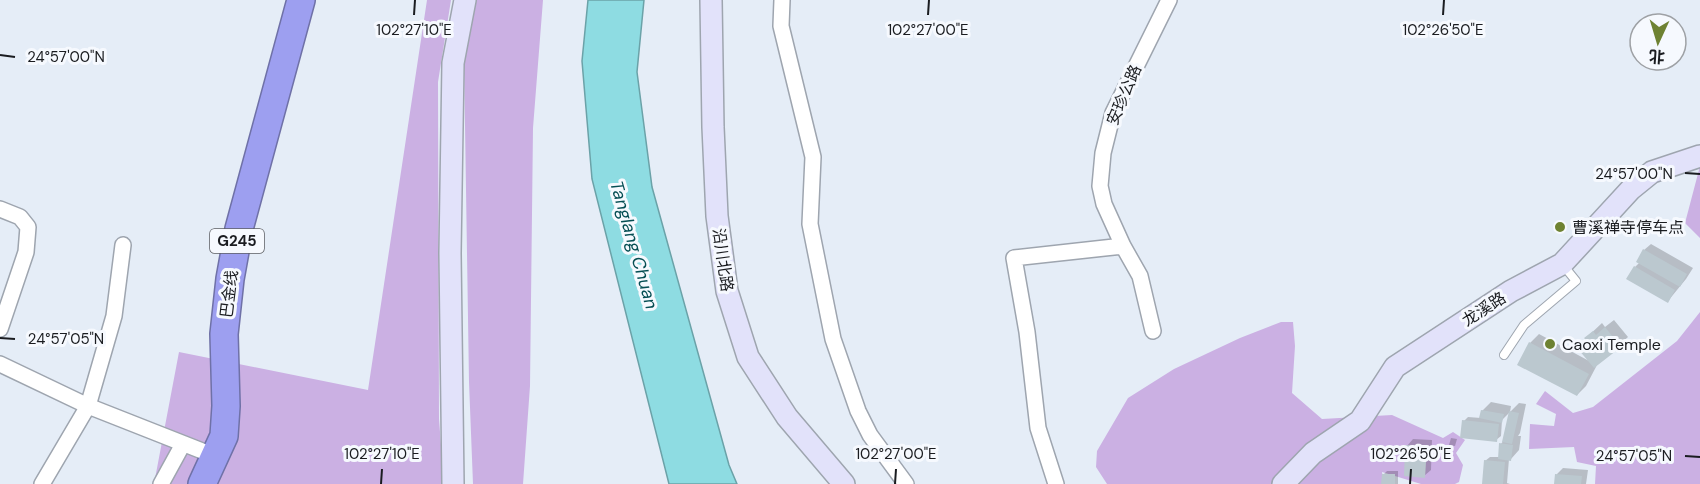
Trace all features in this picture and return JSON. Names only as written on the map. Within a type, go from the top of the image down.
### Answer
[{"type":"highway","name":"巴金线","points":[[202,484],[224,436],[226,406],[224,334],[237,239],[301,0]]},
{"type":"main road","points":[[453,484],[450,253],[453,63],[465,0]]},
{"type":"main road","name":"沿川北路","points":[[711,0],[717,216],[727,291],[748,357],[787,417],[844,484]]},
{"type":"main road","name":"龙溪路","points":[[1283,484],[1313,453],[1360,421],[1395,367],[1511,291],[1562,264],[1631,189],[1652,172],[1700,156]]},
{"type":"street","points":[[782,0],[781,26],[813,157],[810,224],[833,339],[858,411],[870,435],[906,484]]},
{"type":"street","name":"安珍公路","points":[[1153,331],[1140,276],[1104,204],[1100,186],[1103,153],[1113,113],[1169,0]]},
{"type":"street","points":[[0,209],[20,217],[28,227],[26,252],[0,329]]},
{"type":"street","points":[[42,484],[88,406],[114,316],[123,245]]},
{"type":"street","points":[[1056,484],[1038,428],[1027,332],[1014,258],[1123,246]]},
{"type":"street","points":[[0,364],[88,406],[215,456]]},
{"type":"street","points":[[161,484],[183,444]]},
{"type":"lane","points":[[1504,355],[1524,325],[1576,281],[1562,264]]},
{"type":"shaded area","points":[[427,0],[451,0],[438,82],[439,419],[444,484],[154,484],[179,352],[368,390]]},
{"type":"shaded area","points":[[475,0],[543,0],[533,128],[530,386],[523,484],[473,484],[469,382],[464,60]]},
{"type":"shaded area","points":[[1700,166],[1700,238],[1685,223]]},
{"type":"shaded area","points":[[1700,312],[1700,484],[1595,484],[1596,466],[1577,462],[1574,447],[1529,449],[1530,424],[1554,426],[1556,414],[1536,404],[1545,391],[1573,413],[1593,407],[1677,341]]},
{"type":"shaded area","points":[[1281,322],[1293,322],[1295,346],[1292,393],[1322,419],[1392,415],[1443,438],[1453,432],[1465,440],[1456,453],[1463,465],[1459,482],[1421,484],[1382,472],[1384,484],[1107,484],[1096,467],[1097,451],[1128,398],[1174,369],[1240,338]]},
{"type":"water","name":"Tanglang Chuan","points":[[588,0],[644,0],[637,72],[652,187],[729,465],[737,484],[669,484],[592,179],[582,61]]},
{"type":"building","points":[[1643,249],[1687,274],[1680,287],[1636,262]]},
{"type":"building","points":[[1634,266],[1675,290],[1668,303],[1626,279]]},
{"type":"building","points":[[1605,327],[1621,347],[1594,368],[1578,349],[1587,341],[1584,338],[1593,331],[1596,335]]},
{"type":"building","points":[[1529,342],[1589,374],[1577,396],[1517,365]]},
{"type":"building","points":[[1481,410],[1504,414],[1502,423],[1479,418]]},
{"type":"building","points":[[1509,411],[1519,413],[1512,444],[1502,442]]},
{"type":"building","points":[[1462,420],[1499,424],[1497,442],[1460,438]]},
{"type":"building","points":[[1499,443],[1513,445],[1511,461],[1498,459]]},
{"type":"building","points":[[1405,445],[1427,446],[1425,478],[1404,476]]},
{"type":"building","points":[[1484,460],[1505,462],[1503,484],[1482,484]]},
{"type":"building","points":[[1382,474],[1395,474],[1395,484],[1381,484]]},
{"type":"building","points":[[1555,474],[1582,476],[1581,484],[1554,484]]},
{"type":"place","name":"曹溪禅寺停车点","points":[[1560,227]]},
{"type":"place","name":"Caoxi Temple","points":[[1550,344]]}]
